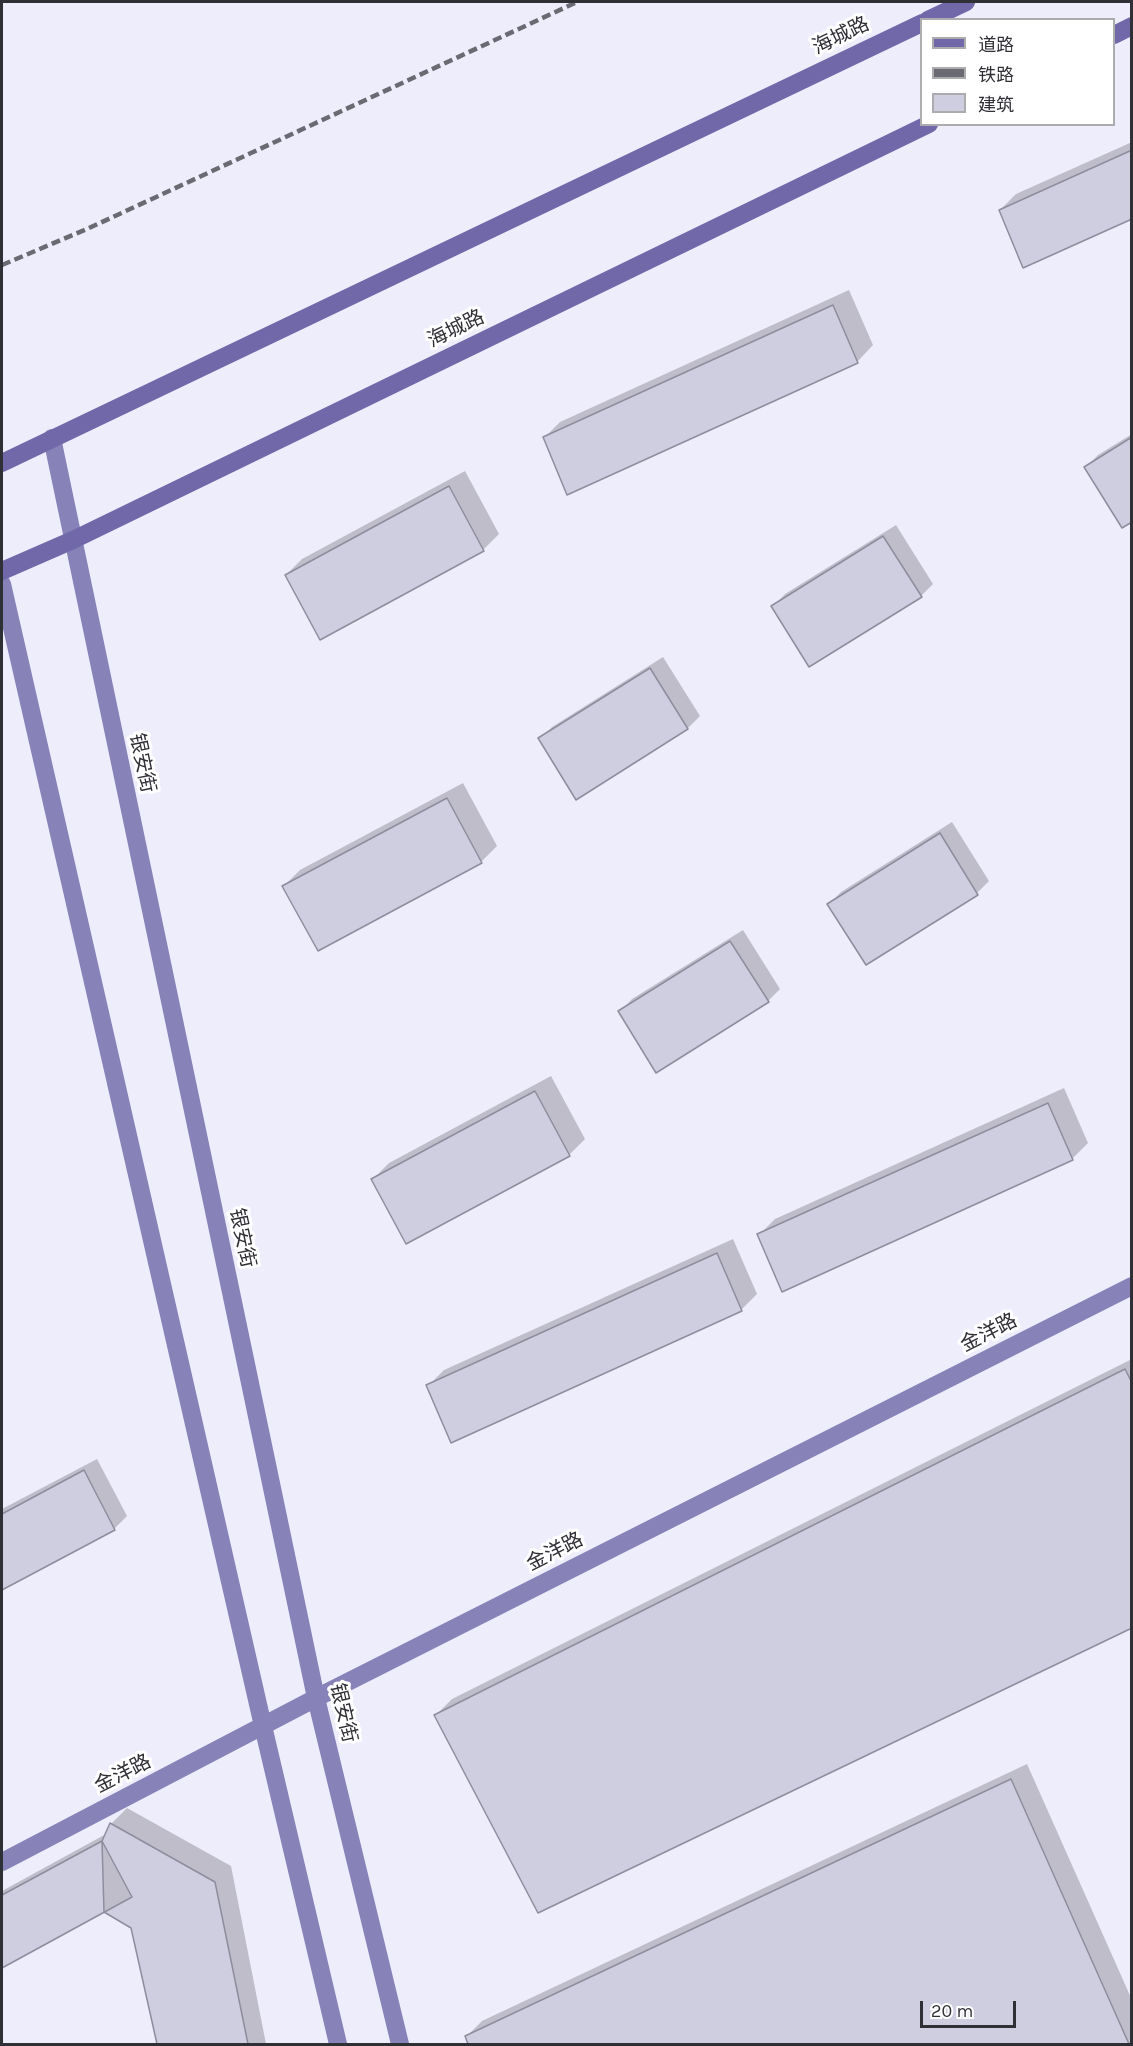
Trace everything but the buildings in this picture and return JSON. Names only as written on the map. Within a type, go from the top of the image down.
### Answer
[{"type":"main road","points":[[932,18],[966,2]]},
{"type":"main road","name":"海城路","points":[[2,463],[920,23]]},
{"type":"main road","points":[[1115,34],[1131,26]]},
{"type":"main road","name":"海城路","points":[[2,571],[73,540],[925,126]]},
{"type":"main road","name":"银安街","points":[[52,438],[316,1698],[400,2044]]},
{"type":"main road","points":[[2,584],[338,2044]]},
{"type":"main road","name":"金洋路","points":[[2,1862],[316,1698],[1131,1286]]},
{"type":"railway","points":[[2,265],[87,229],[577,2]]}]
